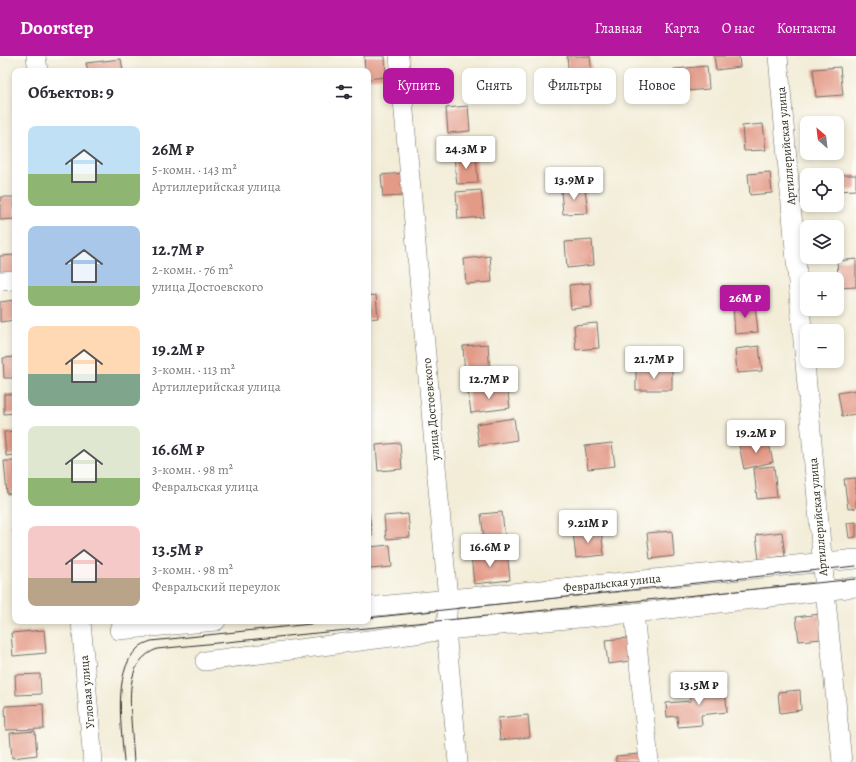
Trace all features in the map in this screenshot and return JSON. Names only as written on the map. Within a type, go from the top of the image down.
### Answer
[{"type":"street","points":[[36,56],[38,68]]},
{"type":"street","name":"улица Достоевского","points":[[399,56],[448,599],[446,630],[458,762]]},
{"type":"street","name":"Артиллерийская улица","points":[[778,56],[822,563],[842,762]]},
{"type":"street","points":[[0,281],[12,280]]},
{"type":"street","name":"Февральская улица","points":[[371,607],[856,559]]},
{"type":"street","points":[[205,661],[446,630],[634,613],[856,587]]},
{"type":"street","points":[[634,613],[649,762]]},
{"type":"street","name":"Угловая улица","points":[[81,624],[93,762]]},
{"type":"street","points":[[119,630],[184,624]]},
{"type":"building","points":[[364,56],[385,56],[386,68],[383,68],[383,77],[371,79],[371,68],[365,68]]},
{"type":"building","points":[[567,56],[590,56],[591,68],[568,68]]},
{"type":"building","points":[[714,56],[739,56],[740,67],[716,70]]},
{"type":"building","points":[[121,59],[122,68],[87,68],[86,63]]},
{"type":"building","points":[[707,66],[709,89],[690,91],[690,68],[685,68]]},
{"type":"building","points":[[840,67],[843,95],[816,97],[813,69]]},
{"type":"building","points":[[468,106],[470,131],[448,133],[446,108]]},
{"type":"building","points":[[763,124],[766,150],[744,151],[742,126]]},
{"type":"building","points":[[476,155],[478,183],[457,184],[454,157]]},
{"type":"building","points":[[770,172],[772,193],[750,195],[748,174]]},
{"type":"building","points":[[403,173],[405,196],[383,197],[381,175]]},
{"type":"building","points":[[844,175],[856,175],[856,190],[844,191]]},
{"type":"building","points":[[585,188],[588,213],[563,214],[561,190]]},
{"type":"building","points":[[481,190],[484,217],[458,219],[456,192]]},
{"type":"building","points":[[0,197],[12,197],[12,219],[0,220]]},
{"type":"building","points":[[592,240],[594,265],[567,268],[565,242]]},
{"type":"building","points":[[12,255],[12,276],[0,277],[0,256]]},
{"type":"building","points":[[490,256],[492,282],[466,284],[464,259]]},
{"type":"building","points":[[856,259],[856,287],[844,288],[844,272],[838,272],[837,264],[844,264],[844,260]]},
{"type":"building","points":[[590,283],[592,307],[571,309],[569,285]]},
{"type":"building","points":[[376,295],[378,318],[371,319],[371,296]]},
{"type":"building","points":[[12,300],[12,320],[0,322],[0,302]]},
{"type":"building","points":[[755,304],[758,332],[735,334],[733,306]]},
{"type":"building","points":[[597,323],[599,348],[576,350],[574,325]]},
{"type":"building","points":[[488,344],[490,374],[465,376],[463,346]]},
{"type":"building","points":[[759,346],[762,371],[737,373],[735,349]]},
{"type":"building","points":[[12,357],[12,378],[4,378],[3,358]]},
{"type":"building","points":[[672,369],[672,390],[636,390],[636,370]]},
{"type":"building","points":[[507,386],[510,408],[471,413],[468,391]]},
{"type":"building","points":[[856,390],[856,414],[842,416],[838,393]]},
{"type":"building","points":[[4,394],[12,394],[12,413],[4,414]]},
{"type":"building","points":[[514,418],[517,440],[479,446],[476,424]]},
{"type":"building","points":[[12,431],[12,455],[6,456],[4,432]]},
{"type":"building","points":[[768,439],[773,462],[744,469],[739,445]]},
{"type":"building","points":[[400,443],[402,469],[378,471],[376,445]]},
{"type":"building","points":[[612,443],[615,466],[588,469],[585,446]]},
{"type":"building","points":[[4,461],[12,461],[12,493],[7,494]]},
{"type":"building","points":[[774,466],[777,497],[757,499],[754,468]]},
{"type":"building","points":[[856,478],[856,508],[848,509],[844,479]]},
{"type":"building","points":[[502,512],[506,547],[485,549],[481,514]]},
{"type":"building","points":[[408,514],[410,537],[386,539],[384,516]]},
{"type":"building","points":[[856,522],[856,537],[849,538],[847,523]]},
{"type":"building","points":[[601,529],[604,555],[576,558],[573,532]]},
{"type":"building","points":[[672,531],[674,556],[650,559],[647,533]]},
{"type":"building","points":[[782,532],[785,556],[759,560],[756,535]]},
{"type":"building","points":[[390,545],[392,567],[371,569],[371,547]]},
{"type":"building","points":[[507,551],[510,580],[474,584],[471,555]]},
{"type":"building","points":[[820,614],[822,639],[799,641],[796,617]]},
{"type":"building","points":[[44,630],[46,653],[13,656],[11,633]]},
{"type":"building","points":[[628,638],[630,661],[608,664],[605,640]]},
{"type":"building","points":[[40,674],[41,694],[16,695],[15,675]]},
{"type":"building","points":[[725,685],[727,712],[701,715],[702,725],[678,727],[677,716],[667,717],[666,703],[691,701],[690,688]]},
{"type":"building","points":[[800,690],[801,710],[780,713],[778,692]]},
{"type":"building","points":[[43,704],[44,729],[6,730],[5,706]]},
{"type":"building","points":[[528,715],[530,737],[500,740],[498,718]]},
{"type":"building","points":[[35,731],[37,755],[12,758],[10,733]]},
{"type":"building","points":[[640,754],[640,762],[616,762],[616,756]]},
{"type":"tram line","points":[[371,618],[856,566]]},
{"type":"tram line","points":[[134,762],[130,698],[132,678],[140,661],[147,654],[157,649],[856,579]]},
{"type":"tram line","points":[[124,762],[120,702],[121,687],[124,672],[129,659],[141,645],[151,641],[311,624]]}]
